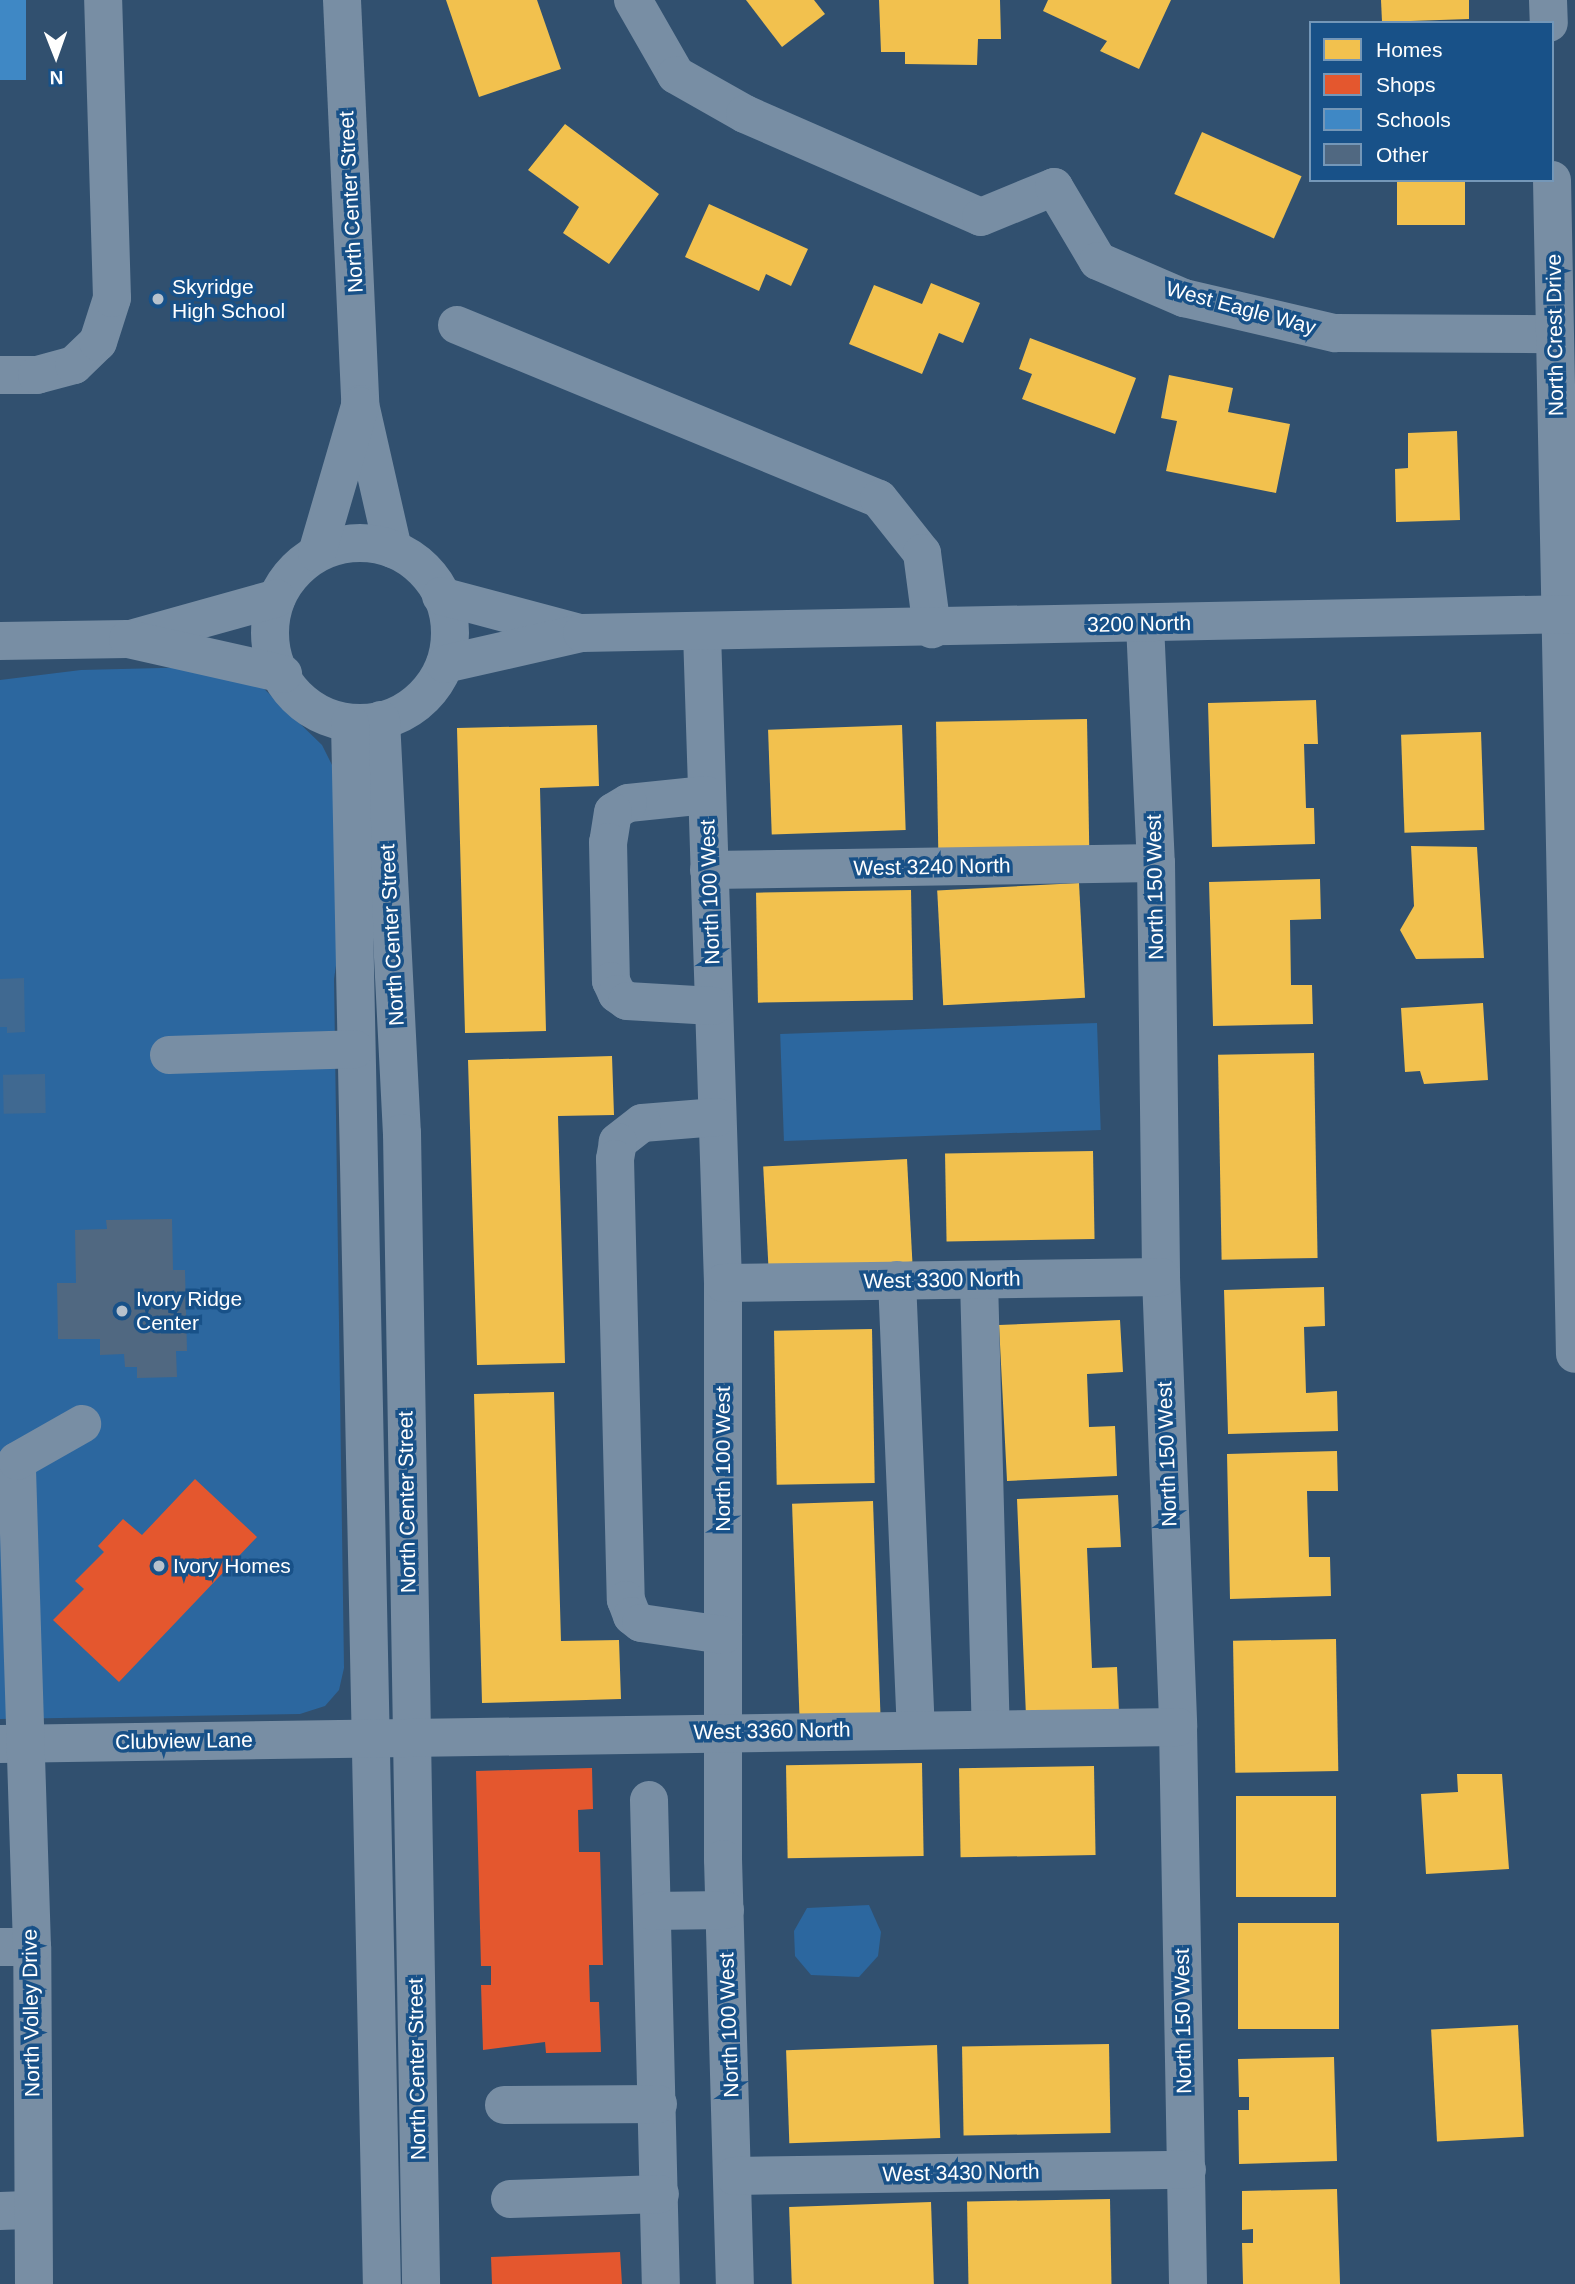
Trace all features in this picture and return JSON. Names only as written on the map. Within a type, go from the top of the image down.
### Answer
[{"type":"street","points":[[0,376],[37,375],[74,365],[98,342],[111,299],[103,0]]},
{"type":"street","name":"North Center Street","points":[[342,0],[360,404]]},
{"type":"street","name":"West Eagle Way","points":[[632,0],[676,75],[745,114],[981,217],[1054,187],[1098,261],[1184,298],[1335,333],[1554,334]]},
{"type":"street","points":[[1548,0],[1549,21]]},
{"type":"street","name":"North Crest Drive","points":[[1552,182],[1554,334],[1568,615],[1575,1354]]},
{"type":"street","points":[[457,325],[879,499],[922,553],[932,629]]},
{"type":"street","points":[[360,404],[393,549]]},
{"type":"street","points":[[317,553],[360,404]]},
{"type":"street","points":[[358,540],[393,549],[420,565],[441,596],[453,625],[445,664],[429,691],[410,708],[365,721],[320,714],[295,695],[282,674],[269,636],[277,598],[288,578],[317,553],[358,540]]},
{"type":"street","points":[[441,596],[582,633]]},
{"type":"street","points":[[128,639],[277,598]]},
{"type":"street","name":"3200 North","points":[[582,633],[932,629],[1568,615]]},
{"type":"street","name":"North 150 West","points":[[1145,624],[1156,863],[1161,1277],[1178,1727],[1188,2284]]},
{"type":"street","points":[[445,664],[582,633]]},
{"type":"street","name":"North 100 West","points":[[702,633],[723,1283],[725,1910],[735,2284]]},
{"type":"street","points":[[0,641],[128,639],[282,674]]},
{"type":"street","name":"North Center Street","points":[[365,721],[355,1049],[367,1738],[382,2284]]},
{"type":"street","name":"North Center Street","points":[[365,721],[402,1133],[421,2284]]},
{"type":"street","points":[[706,795],[628,803],[613,812],[608,842],[611,981],[617,994],[627,1001],[713,1006]]},
{"type":"street","name":"West 3240 North","points":[[709,870],[1156,863]]},
{"type":"street","points":[[169,1055],[355,1049]]},
{"type":"street","points":[[717,1117],[642,1123],[618,1142],[615,1159],[626,1600],[632,1616],[641,1623],[723,1635]]},
{"type":"street","name":"West 3300 North","points":[[723,1283],[1161,1277]]},
{"type":"street","points":[[897,1280],[916,1729]]},
{"type":"street","points":[[979,1280],[991,1729]]},
{"type":"street","name":"North Volley Drive","points":[[34,2284],[16,2211],[16,1947],[11,1744],[17,1461],[82,1424]]},
{"type":"street","name":"West 3360 North","points":[[367,1738],[1178,1727]]},
{"type":"street","name":"Clubview Lane","points":[[11,1744],[367,1738]]},
{"type":"street","points":[[649,1800],[661,2284]]},
{"type":"street","points":[[652,1911],[725,1910]]},
{"type":"street","points":[[504,2105],[658,2104]]},
{"type":"street","name":"West 3430 North","points":[[734,2176],[1187,2169]]},
{"type":"street","points":[[510,2199],[660,2194]]},
{"type":"shaded area","points":[[202,667],[259,684],[322,745],[333,767],[340,938],[334,979],[344,1668],[339,1690],[325,1706],[300,1714],[0,1719],[0,680],[81,670]]},
{"type":"shaded area","points":[[24,978],[25,1032],[7,1033],[7,1027],[0,1027],[0,979]]},
{"type":"shaded area","points":[[1097,1023],[1101,1130],[784,1141],[780,1034]]},
{"type":"shaded area","points":[[45,1074],[46,1113],[4,1114],[3,1075]]},
{"type":"shaded area","points":[[869,1905],[881,1932],[878,1956],[859,1977],[811,1975],[795,1956],[794,1931],[807,1908]]},
{"type":"building: Homes","points":[[446,0],[537,0],[561,69],[479,97]]},
{"type":"building: Homes","points":[[746,0],[814,0],[825,14],[782,47]]},
{"type":"building: Homes","points":[[879,0],[1000,0],[1001,39],[978,39],[977,65],[905,64],[905,52],[881,52]]},
{"type":"building: Homes","points":[[1048,0],[1171,0],[1139,69],[1100,51],[1107,41],[1043,11]]},
{"type":"building: Homes","points":[[1381,0],[1469,0],[1469,19],[1382,21]]},
{"type":"building: Homes","points":[[565,124],[659,194],[609,264],[563,233],[579,207],[528,170]]},
{"type":"building: Homes","points":[[1202,132],[1302,176],[1274,238],[1174,194]]},
{"type":"building: Homes","points":[[1397,182],[1465,182],[1465,225],[1397,225]]},
{"type":"building: Homes","points":[[709,204],[808,249],[791,286],[766,274],[759,291],[685,257]]},
{"type":"building: Homes","points":[[931,283],[980,303],[963,343],[939,333],[922,374],[849,344],[874,285],[922,304]]},
{"type":"building: Homes","points":[[1030,338],[1136,378],[1115,434],[1022,399],[1032,374],[1019,369]]},
{"type":"building: Homes","points":[[1169,375],[1233,388],[1228,412],[1290,424],[1276,493],[1166,471],[1177,421],[1161,418]]},
{"type":"building: Homes","points":[[1457,431],[1460,520],[1396,522],[1395,469],[1408,468],[1408,433]]},
{"type":"building: Homes","points":[[1316,700],[1318,744],[1304,744],[1306,808],[1314,808],[1315,844],[1212,847],[1208,703]]},
{"type":"building: Homes","points":[[1087,719],[1089,848],[938,851],[936,722]]},
{"type":"building: Homes","points":[[597,725],[599,786],[540,788],[546,1031],[465,1033],[457,728]]},
{"type":"building: Homes","points":[[902,725],[906,830],[772,835],[768,730]]},
{"type":"building: Homes","points":[[1481,732],[1484,830],[1404,833],[1401,735]]},
{"type":"building: Homes","points":[[1411,846],[1477,847],[1484,958],[1416,959],[1400,930],[1414,906]]},
{"type":"building: Homes","points":[[1320,879],[1321,919],[1290,920],[1291,985],[1312,985],[1313,1024],[1213,1026],[1209,882]]},
{"type":"building: Homes","points":[[1079,883],[1085,998],[943,1005],[937,890]]},
{"type":"building: Homes","points":[[911,890],[913,1000],[758,1003],[756,893]]},
{"type":"building: Homes","points":[[1483,1003],[1488,1080],[1424,1084],[1420,1071],[1405,1072],[1401,1008]]},
{"type":"building: Homes","points":[[1314,1053],[1318,1258],[1222,1260],[1218,1055]]},
{"type":"building: Homes","points":[[612,1056],[614,1115],[558,1116],[565,1363],[477,1365],[468,1060]]},
{"type":"building: Homes","points":[[1093,1151],[1095,1239],[947,1242],[945,1154]]},
{"type":"building: Homes","points":[[907,1159],[912,1262],[769,1269],[763,1167]]},
{"type":"building: Homes","points":[[1324,1287],[1325,1326],[1304,1327],[1306,1393],[1337,1391],[1338,1431],[1228,1434],[1224,1290]]},
{"type":"building: Homes","points":[[1120,1320],[1123,1372],[1087,1374],[1089,1427],[1115,1426],[1117,1476],[1007,1481],[999,1325]]},
{"type":"building: Homes","points":[[872,1329],[875,1483],[777,1485],[774,1331]]},
{"type":"building: Homes","points":[[554,1392],[561,1641],[619,1640],[621,1699],[482,1703],[474,1394]]},
{"type":"building: Homes","points":[[1337,1451],[1338,1491],[1307,1491],[1309,1557],[1330,1557],[1331,1596],[1230,1599],[1227,1454]]},
{"type":"building: Homes","points":[[1118,1495],[1121,1547],[1087,1548],[1092,1668],[1117,1667],[1119,1712],[1026,1716],[1017,1499]]},
{"type":"building: Homes","points":[[873,1501],[881,1719],[800,1722],[792,1504]]},
{"type":"building: Homes","points":[[1336,1639],[1338,1771],[1235,1773],[1233,1641]]},
{"type":"building: Homes","points":[[922,1763],[924,1856],[788,1858],[786,1765]]},
{"type":"building: Homes","points":[[1094,1766],[1096,1855],[961,1857],[959,1768]]},
{"type":"building: Homes","points":[[1457,1774],[1502,1774],[1509,1869],[1426,1874],[1421,1794],[1458,1792]]},
{"type":"building: Homes","points":[[1236,1796],[1336,1796],[1336,1897],[1236,1897]]},
{"type":"building: Homes","points":[[1238,1923],[1339,1923],[1339,2029],[1238,2029]]},
{"type":"building: Homes","points":[[1518,2025],[1524,2137],[1437,2141],[1431,2030]]},
{"type":"building: Homes","points":[[1109,2044],[1111,2133],[964,2136],[962,2047]]},
{"type":"building: Homes","points":[[937,2045],[940,2138],[789,2143],[786,2050]]},
{"type":"building: Homes","points":[[1334,2057],[1337,2161],[1239,2164],[1238,2110],[1249,2110],[1249,2097],[1239,2097],[1238,2059]]},
{"type":"building: Homes","points":[[1337,2189],[1340,2284],[1243,2284],[1242,2243],[1253,2243],[1253,2229],[1242,2230],[1242,2191]]},
{"type":"building: Homes","points":[[1110,2199],[1111,2284],[968,2284],[967,2201]]},
{"type":"building: Homes","points":[[931,2202],[934,2284],[792,2284],[789,2207]]},
{"type":"building: Shops","name":"Ivory Homes","points":[[195,1479],[257,1537],[119,1682],[53,1620],[84,1589],[75,1581],[104,1552],[98,1546],[123,1519],[142,1535]]},
{"type":"building: Shops","points":[[592,1768],[593,1809],[578,1810],[579,1852],[600,1852],[603,1965],[589,1965],[590,2002],[599,2002],[601,2052],[546,2053],[545,2042],[483,2050],[481,1985],[491,1985],[491,1966],[481,1966],[476,1771]]},
{"type":"building: Shops","points":[[620,2252],[622,2284],[492,2284],[491,2257]]},
{"type":"building: Schools","points":[[0,0],[26,0],[26,80],[0,80]]},
{"type":"building: Other","name":"Ivory Ridge Center","points":[[172,1219],[173,1270],[185,1270],[187,1351],[176,1351],[177,1377],[137,1378],[137,1367],[125,1367],[124,1354],[100,1355],[100,1339],[58,1339],[57,1283],[76,1283],[75,1230],[107,1229],[106,1220]]},
{"type":"place","name":"Skyridge High School","points":[[158,299]]},
{"type":"place","name":"Ivory Ridge Center","points":[[122,1311]]},
{"type":"place","name":"Ivory Homes","points":[[159,1566]]}]
